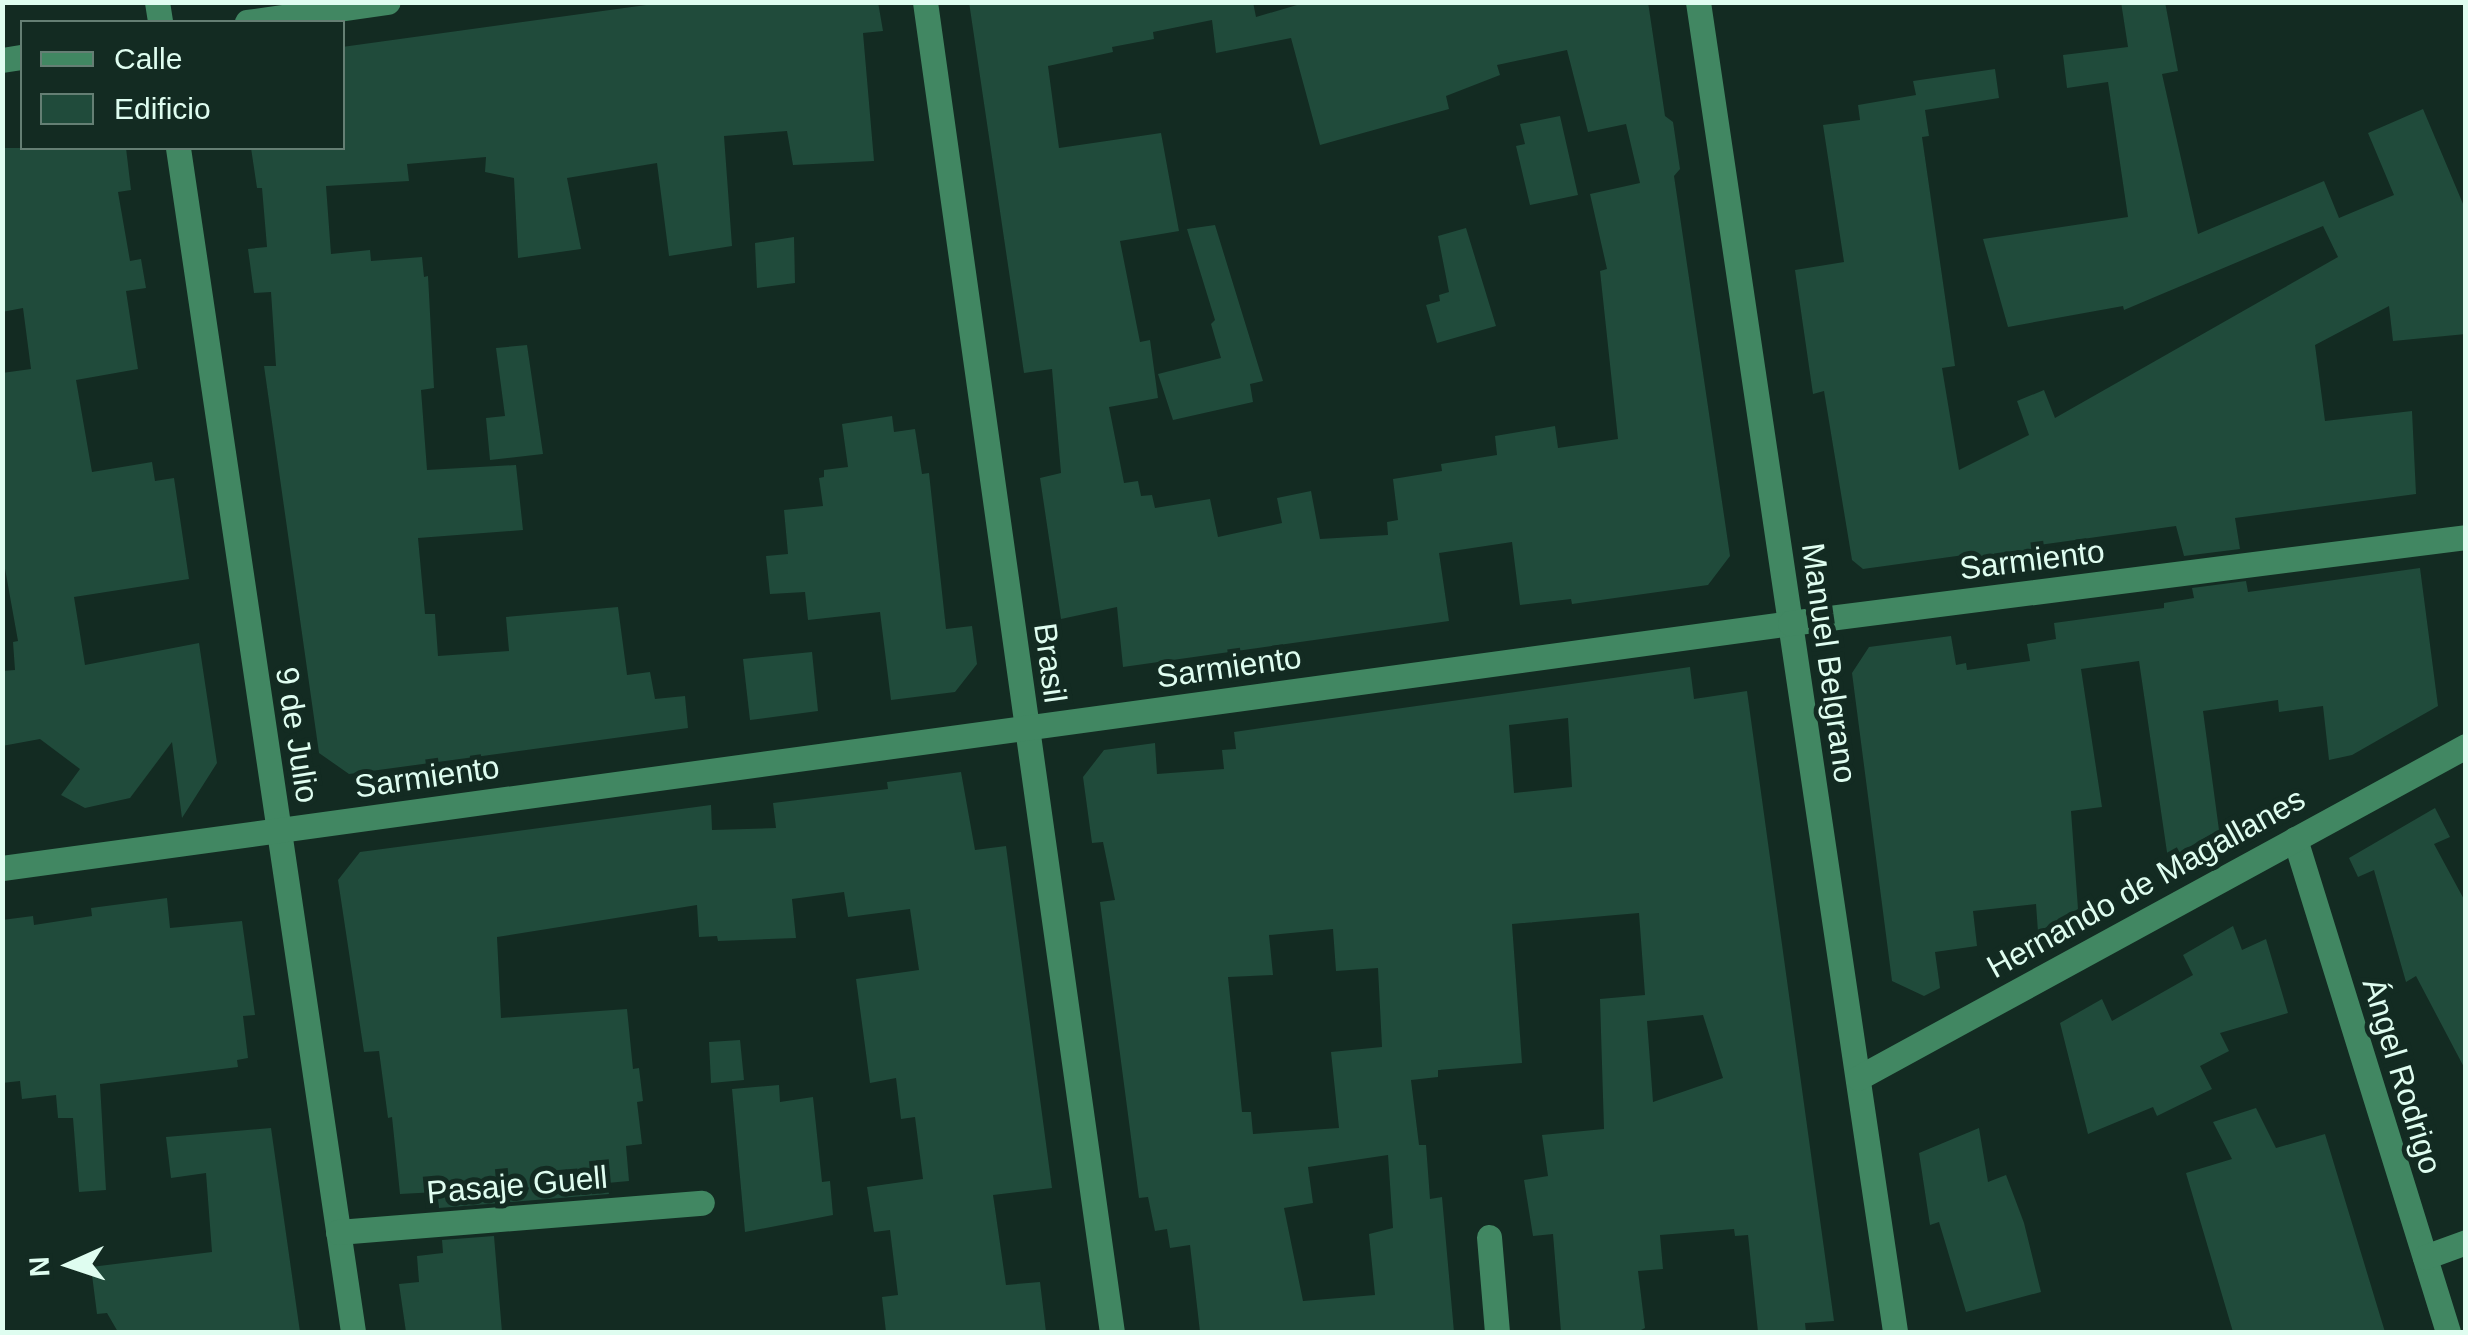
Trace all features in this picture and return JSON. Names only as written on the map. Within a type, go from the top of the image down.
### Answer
[{"type":"street","points":[[261,20],[388,2]]},
{"type":"street","name":"Brasil","points":[[925,2],[1112,1332]]},
{"type":"street","name":"Manuel Belgrano","points":[[1698,2],[1896,1332]]},
{"type":"street","name":"9 de Julio","points":[[178,150],[353,1332]]},
{"type":"street","name":"Sarmiento","points":[[2,868],[1790,623],[2466,537]]},
{"type":"street","name":"Hernando de Magallanes","points":[[1858,1078],[2466,746]]},
{"type":"street","name":"Ángel Rodrigo","points":[[2295,839],[2448,1332]]},
{"type":"street","name":"Pasaje Guell","points":[[338,1232],[702,1203]]},
{"type":"street","points":[[1489,1237],[1497,1332]]},
{"type":"street","points":[[2424,1257],[2466,1242]]},
{"type":"building","points":[[668,2],[878,2],[883,31],[863,33],[874,161],[793,165],[787,131],[724,136],[732,246],[669,256],[657,163],[567,178],[581,249],[518,258],[514,178],[485,172],[486,157],[407,164],[409,181],[326,186],[331,254],[370,250],[371,261],[422,257],[424,277],[428,276],[434,388],[421,390],[427,470],[516,465],[523,530],[418,538],[425,614],[435,614],[438,656],[509,651],[506,617],[618,607],[627,675],[650,672],[655,699],[685,696],[688,728],[349,774],[319,753],[264,366],[276,366],[271,292],[254,293],[248,249],[267,247],[262,188],[257,188],[251,150],[345,150],[345,47]]},
{"type":"building","points":[[969,2],[1253,2],[1256,17],[1307,2],[1648,2],[1665,116],[1673,122],[1680,169],[1674,176],[1730,556],[1708,585],[1572,604],[1571,599],[1520,605],[1512,542],[1439,553],[1449,621],[1123,667],[1117,607],[1061,619],[1040,478],[1061,473],[1052,369],[1024,373]],"holes":[[[1212,20],[1216,53],[1291,38],[1320,145],[1449,109],[1446,96],[1500,75],[1497,65],[1567,50],[1588,132],[1626,124],[1640,183],[1590,194],[1607,269],[1600,271],[1618,439],[1558,448],[1555,426],[1495,436],[1497,455],[1441,464],[1442,471],[1393,479],[1398,520],[1387,522],[1388,535],[1320,539],[1311,491],[1277,498],[1282,523],[1218,537],[1210,499],[1155,508],[1152,495],[1141,496],[1138,481],[1124,483],[1109,407],[1158,398],[1150,340],[1140,342],[1120,241],[1179,231],[1161,133],[1059,148],[1048,66],[1154,39],[1153,32]]]},
{"type":"building","points":[[2121,2],[2165,2],[2178,71],[2162,74],[2198,234],[2324,181],[2339,218],[2394,195],[2368,133],[2423,109],[2466,211],[2466,334],[2393,341],[2389,306],[2315,345],[2325,421],[2412,411],[2416,494],[2235,518],[2240,549],[2184,556],[2176,526],[2039,545],[2041,560],[1966,570],[1964,555],[1863,569],[1852,560],[1824,391],[1813,394],[1795,270],[1844,262],[1823,125],[1860,120],[1858,105],[1916,95],[1913,81],[1995,69],[1999,98],[1925,110],[1929,136],[1922,137],[1955,366],[1942,368],[1959,470],[2029,435],[2017,401],[2044,390],[2055,418],[2338,257],[2323,226],[2124,310],[2123,306],[2008,327],[1983,239],[2128,217],[2108,82],[2067,88],[2063,55],[2128,47]]},
{"type":"building","points":[[1560,116],[1578,195],[1530,205],[1516,146],[1525,144],[1520,124]]},
{"type":"building","points":[[2,148],[126,150],[131,190],[118,192],[130,261],[141,259],[146,288],[126,291],[138,369],[76,380],[92,472],[152,462],[155,481],[174,478],[189,579],[74,597],[85,665],[199,643],[217,763],[182,818],[172,742],[130,798],[85,808],[61,795],[80,769],[40,739],[2,746],[2,671],[15,670],[13,642],[18,641],[2,552],[2,373],[31,369],[23,308],[2,312]]},
{"type":"building","points":[[1215,225],[1263,381],[1250,384],[1253,402],[1173,420],[1158,374],[1221,358],[1211,324],[1215,320],[1187,229]]},
{"type":"building","points":[[1466,228],[1496,326],[1437,343],[1426,305],[1440,301],[1439,295],[1449,292],[1438,236]]},
{"type":"building","points":[[794,237],[795,283],[757,288],[755,243]]},
{"type":"building","points":[[527,345],[543,454],[490,460],[486,418],[505,416],[496,348]]},
{"type":"building","points":[[892,416],[894,432],[915,429],[922,474],[929,473],[946,629],[972,626],[977,664],[955,692],[891,700],[880,612],[808,620],[805,592],[770,594],[766,556],[788,554],[784,510],[823,506],[819,478],[824,477],[824,470],[848,467],[842,424]]},
{"type":"building","points":[[2420,568],[2438,706],[2352,755],[2329,760],[2323,706],[2279,712],[2278,700],[2203,711],[2219,830],[2168,859],[2139,661],[2081,669],[2102,807],[2071,811],[2078,909],[2038,932],[2036,904],[1973,911],[1977,946],[1935,952],[1940,988],[1924,996],[1892,981],[1852,673],[1869,647],[1951,636],[1956,665],[1966,663],[1967,670],[2030,661],[2027,644],[2056,639],[2054,623],[2164,608],[2164,603],[2194,598],[2192,588],[2246,581],[2248,592]]},
{"type":"building","points":[[812,652],[818,711],[750,720],[743,659]]},
{"type":"building","points":[[1690,667],[1694,699],[1747,691],[1834,1321],[1805,1323],[1806,1332],[1758,1332],[1748,1235],[1735,1236],[1734,1229],[1660,1235],[1663,1269],[1638,1271],[1645,1328],[1637,1332],[1561,1332],[1553,1234],[1533,1236],[1524,1180],[1548,1176],[1542,1135],[1604,1129],[1600,999],[1645,995],[1639,913],[1512,924],[1522,1063],[1438,1070],[1438,1077],[1411,1080],[1419,1145],[1426,1145],[1430,1199],[1442,1197],[1454,1332],[1200,1332],[1190,1245],[1170,1248],[1167,1229],[1155,1231],[1148,1197],[1139,1198],[1100,902],[1115,900],[1103,842],[1092,843],[1083,777],[1104,750],[1155,743],[1157,774],[1224,769],[1222,750],[1236,749],[1234,732]],"holes":[[[1568,718],[1572,787],[1514,793],[1509,725]],[[1333,929],[1336,971],[1378,968],[1382,1047],[1331,1052],[1339,1128],[1253,1134],[1251,1112],[1242,1112],[1228,977],[1273,975],[1269,935]],[[1703,1015],[1723,1078],[1653,1102],[1647,1021]],[[1388,1155],[1393,1228],[1369,1234],[1375,1295],[1303,1301],[1284,1208],[1313,1203],[1308,1167]]]},
{"type":"building","points":[[961,772],[975,850],[1006,846],[1052,1188],[993,1195],[1006,1285],[1040,1282],[1046,1332],[886,1332],[882,1297],[898,1295],[890,1230],[874,1232],[867,1187],[923,1179],[915,1117],[901,1119],[896,1078],[870,1083],[856,979],[919,970],[910,909],[848,917],[844,892],[792,899],[796,938],[718,941],[717,936],[699,937],[697,905],[497,937],[501,1018],[627,1009],[633,1069],[639,1068],[643,1101],[637,1102],[642,1144],[626,1146],[629,1181],[607,1183],[609,1194],[439,1208],[437,1192],[400,1194],[392,1117],[388,1118],[379,1051],[364,1052],[338,880],[360,852],[711,805],[712,830],[776,828],[773,803],[888,789],[887,782]]},
{"type":"building","points":[[2435,808],[2450,837],[2434,844],[2466,903],[2466,1071],[2416,976],[2406,982],[2374,870],[2358,877],[2349,858]]},
{"type":"building","points":[[167,898],[170,928],[242,921],[255,1015],[243,1016],[248,1058],[237,1060],[238,1067],[100,1084],[106,1190],[79,1192],[73,1118],[58,1118],[56,1095],[22,1099],[20,1081],[2,1083],[2,920],[33,916],[34,925],[92,916],[91,908]]},
{"type":"building","points":[[2233,926],[2242,950],[2266,939],[2288,1013],[2220,1033],[2229,1051],[2200,1066],[2212,1089],[2157,1116],[2153,1107],[2088,1134],[2060,1023],[2102,999],[2112,1021],[2193,975],[2183,955]]},
{"type":"building","points":[[740,1040],[744,1080],[711,1083],[709,1042]]},
{"type":"building","points":[[779,1085],[780,1102],[813,1097],[822,1182],[830,1181],[833,1215],[745,1232],[732,1089]]},
{"type":"building","points":[[2256,1108],[2276,1148],[2325,1134],[2385,1332],[2233,1332],[2186,1173],[2232,1159],[2213,1122]]},
{"type":"building","points":[[271,1128],[300,1332],[118,1332],[107,1313],[97,1314],[91,1267],[212,1252],[206,1173],[171,1178],[166,1137]]},
{"type":"building","points":[[1979,1128],[1988,1182],[2006,1175],[2024,1223],[2041,1292],[1966,1312],[1939,1222],[1930,1225],[1919,1153]]},
{"type":"building","points":[[494,1236],[502,1332],[406,1332],[399,1284],[419,1282],[417,1256],[443,1253],[442,1240]]}]
